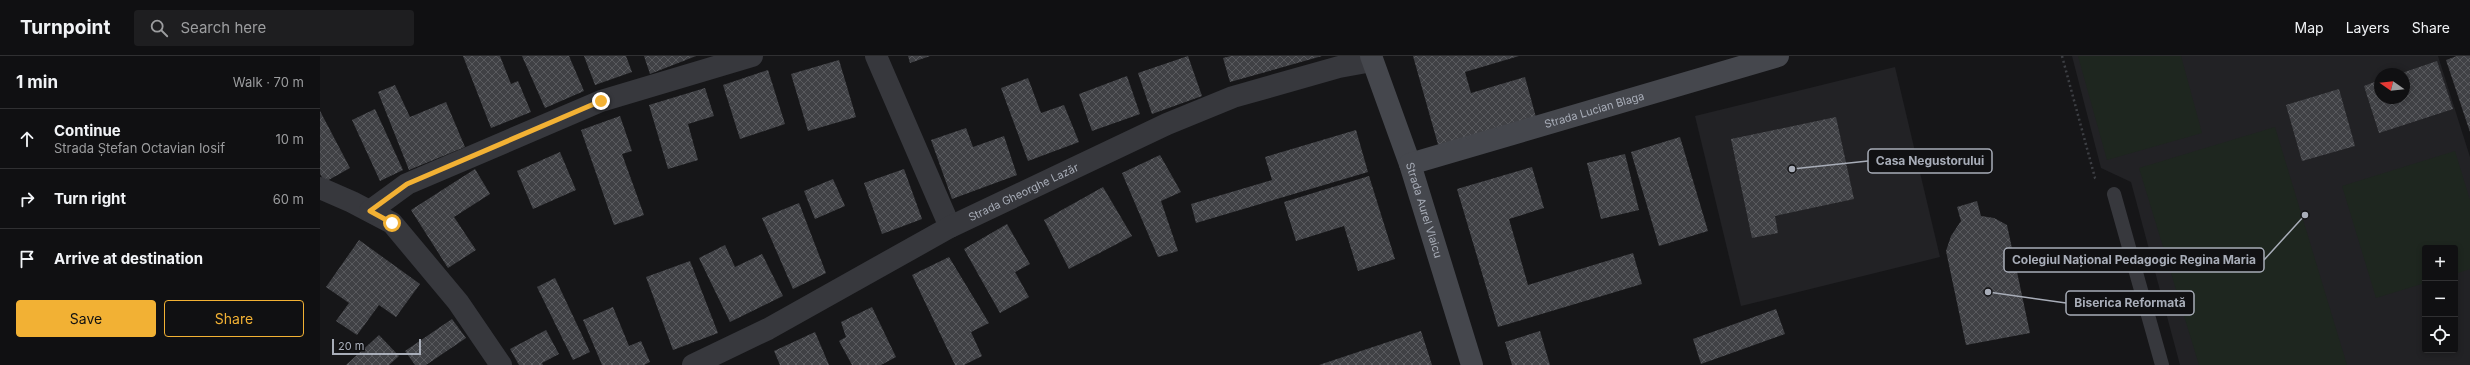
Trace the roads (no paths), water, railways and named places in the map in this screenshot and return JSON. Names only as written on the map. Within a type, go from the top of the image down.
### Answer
[{"type":"street","points":[[370,211],[407,184],[601,101],[752,56]]},
{"type":"street","points":[[876,56],[950,227]]},
{"type":"street","name":"Strada Lucian Blaga","points":[[1410,164],[1778,56]]},
{"type":"street","name":"Strada Gheorghe Lazăr","points":[[693,365],[768,329],[950,227],[1167,124],[1233,97],[1371,58]]},
{"type":"street","name":"Strada Aurel Vlaicu","points":[[1371,58],[1410,164],[1472,365]]},
{"type":"street","points":[[320,188],[392,223],[430,266],[502,365]]},
{"type":"lane","points":[[2114,194],[2162,365]]},
{"type":"place","name":"Casa Negustorului","points":[[1792,169]]},
{"type":"place","name":"Colegiul Național Pedagogic Regina Maria","points":[[2305,215]]},
{"type":"place","name":"Biserica Reformată","points":[[1988,292]]}]
